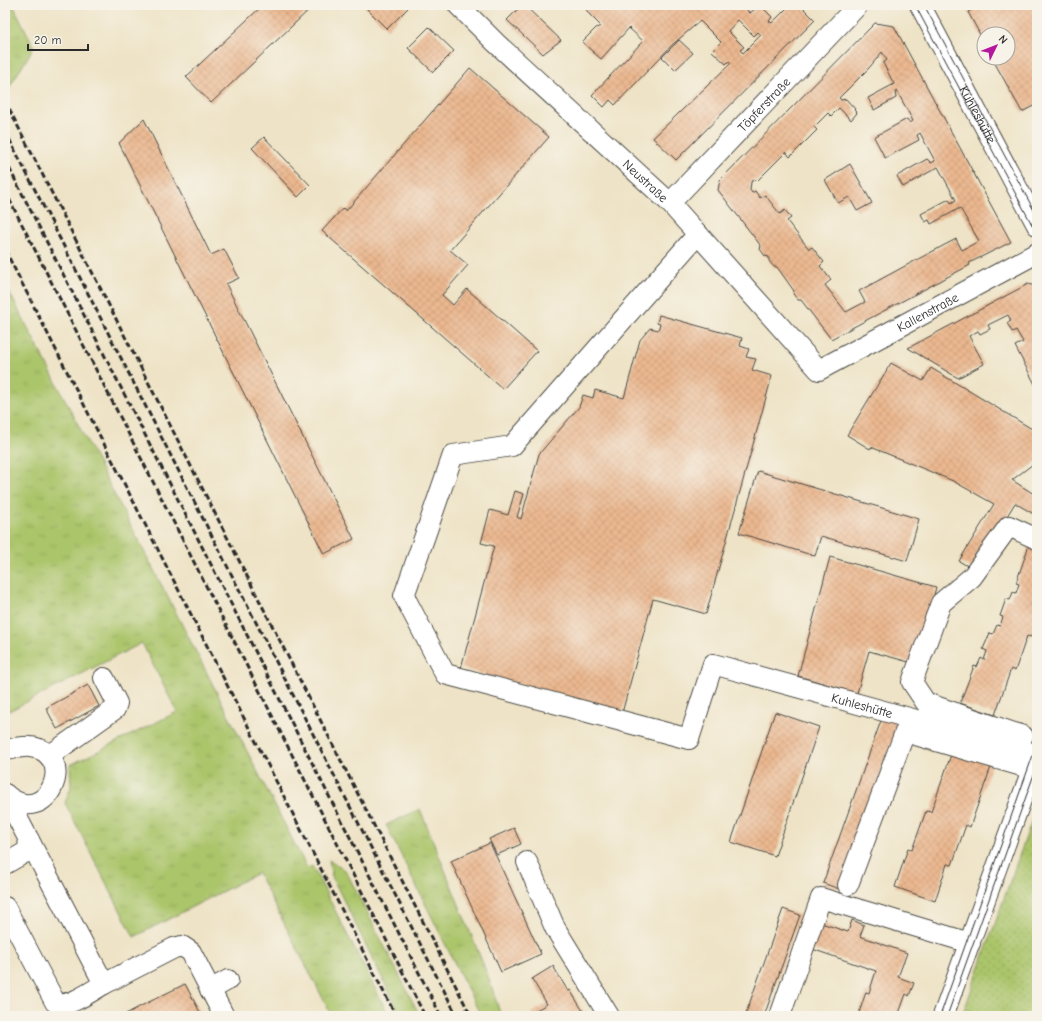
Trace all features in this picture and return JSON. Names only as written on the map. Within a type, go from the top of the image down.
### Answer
[{"type":"street","name":"Neustraße","points":[[458,5],[496,43],[670,203],[819,370]]},
{"type":"street","name":"Töpferstraße","points":[[670,203],[858,5]]},
{"type":"street","name":"Kuhleshütte","points":[[920,5],[1037,225]]},
{"type":"street","name":"Kuhleshütte","points":[[698,234],[512,446],[452,455],[404,596],[445,674],[689,739],[713,664],[1010,746],[1035,760]]},
{"type":"street","name":"Kallenstraße","points":[[819,370],[1037,253]]},
{"type":"street","points":[[1037,539],[1009,526],[972,577],[941,603],[912,682],[926,703],[1037,741]]},
{"type":"street","points":[[49,756],[115,709],[116,703],[104,678]]},
{"type":"street","points":[[848,885],[905,732],[1035,760],[943,1016]]},
{"type":"street","points":[[5,750],[28,746],[37,748],[49,756],[55,769],[56,779],[53,788],[44,798],[30,804],[21,804],[12,800],[5,794]]},
{"type":"street","points":[[5,794],[104,984]]},
{"type":"street","points":[[5,864],[26,852],[26,836],[22,822],[24,813],[30,804]]},
{"type":"street","points":[[527,862],[555,928],[609,1016]]},
{"type":"street","points":[[780,1016],[821,898],[970,942]]},
{"type":"street","points":[[5,907],[55,1002],[58,1004],[66,1004],[174,948],[182,946],[191,952],[224,1016]]},
{"type":"street","points":[[210,990],[228,980]]},
{"type":"green space","points":[[5,5],[13,5],[34,47],[7,91],[5,87]]},
{"type":"green space","points":[[5,284],[307,868],[312,866],[389,1016],[332,1016],[258,873],[134,937],[65,803],[71,787],[70,765],[177,712],[142,643],[5,713],[5,377],[11,387],[5,376]]},
{"type":"green space","points":[[1037,806],[1037,1016],[962,1016]]},
{"type":"green space","points":[[420,809],[488,976],[501,1016],[481,1016],[386,825]]},
{"type":"green space","points":[[329,860],[346,871],[420,1016],[401,1016],[332,877]]},
{"type":"building","points":[[263,5],[314,5],[211,103],[186,77]]},
{"type":"building","points":[[363,5],[405,5],[408,8],[387,29]]},
{"type":"building","points":[[522,5],[524,5],[561,40],[543,54],[507,20]]},
{"type":"building","points":[[583,5],[742,5],[750,13],[760,5],[772,17],[769,21],[772,23],[790,5],[800,5],[815,20],[676,160],[653,138],[731,63],[729,61],[726,64],[712,51],[721,42],[700,21],[672,45],[615,105],[610,100],[604,107],[592,95],[643,41],[629,28],[601,59],[582,42],[596,28],[601,26]],"holes":[[[738,20],[754,36],[758,32],[761,35],[743,53],[740,50],[744,47],[728,31]]]},
{"type":"building","points":[[980,5],[1037,5],[1037,104],[1022,112],[996,66],[1016,66],[1016,26],[976,27],[968,12]]},
{"type":"building","points":[[875,23],[894,26],[1011,242],[969,263],[970,265],[831,339],[801,300],[798,300],[793,294],[794,291],[777,267],[774,267],[769,261],[769,257],[765,256],[760,249],[761,246],[718,190],[720,180]],"holes":[[[882,52],[887,60],[883,63],[894,84],[868,98],[874,110],[896,98],[895,92],[897,91],[913,121],[910,123],[907,119],[874,137],[885,158],[919,140],[917,135],[920,133],[935,161],[931,163],[927,159],[897,176],[903,187],[938,167],[956,200],[951,203],[949,199],[921,214],[925,222],[929,220],[931,224],[960,208],[979,241],[962,250],[956,239],[907,265],[859,291],[865,302],[846,312],[825,285],[831,280],[820,266],[824,262],[812,247],[809,249],[787,221],[791,218],[785,210],[780,214],[765,195],[760,198],[755,191],[752,193],[750,190],[751,182],[755,179],[757,181],[786,152],[790,157],[817,130],[814,127],[828,113],[831,116],[839,108],[851,120],[857,113],[854,110],[855,109],[846,99],[841,100],[839,98],[869,68]]]},
{"type":"building","points":[[429,27],[454,51],[433,72],[408,48]]},
{"type":"building","points":[[679,40],[693,53],[675,70],[662,57]]},
{"type":"building","points":[[470,68],[549,137],[450,250],[468,265],[442,295],[453,305],[467,289],[537,351],[503,389],[322,231],[343,208],[346,211]]},
{"type":"building","points":[[144,119],[211,255],[224,249],[239,278],[226,284],[354,539],[324,554],[119,143]]},
{"type":"building","points":[[264,137],[310,185],[298,197],[252,148]]},
{"type":"building","points":[[850,164],[872,203],[857,211],[849,197],[838,203],[825,180]]},
{"type":"building","points":[[1028,284],[1035,286],[1037,290],[1037,388],[1015,346],[1023,342],[1016,330],[1012,332],[1007,323],[1011,321],[1008,315],[988,325],[990,329],[980,334],[978,331],[969,336],[984,364],[958,378],[908,348]]},
{"type":"building","points":[[659,315],[742,338],[740,346],[749,349],[746,357],[756,359],[752,370],[772,376],[706,614],[653,599],[622,713],[461,668],[494,546],[481,543],[490,510],[508,515],[515,491],[524,494],[517,517],[521,519],[539,454],[579,407],[583,395],[593,398],[595,390],[624,398],[640,340],[650,328],[658,330],[660,324],[657,323]]},
{"type":"building","points":[[891,363],[923,381],[931,368],[1037,432],[1037,461],[1012,480],[1037,496],[1037,516],[1015,503],[974,570],[959,561],[994,504],[953,481],[871,447],[870,449],[847,435]]},
{"type":"building","points":[[758,471],[919,519],[907,561],[821,536],[815,556],[739,533]]},
{"type":"building","points":[[1029,545],[1037,548],[1037,621],[1031,637],[1027,636],[1015,671],[1011,669],[995,715],[960,703],[974,666],[977,667],[981,658],[984,660],[987,651],[983,649],[990,633],[993,634],[997,625],[1000,626],[1003,617],[1000,616],[1006,599],[1010,600],[1013,592],[1016,593],[1019,584],[1016,583]]},
{"type":"building","points":[[830,557],[936,587],[916,664],[869,651],[857,693],[798,676]]},
{"type":"building","points":[[88,685],[99,706],[57,729],[46,708]]},
{"type":"building","points":[[775,712],[819,727],[775,856],[731,842]]},
{"type":"building","points":[[883,715],[900,720],[839,889],[823,883]]},
{"type":"building","points":[[953,749],[993,761],[970,827],[966,825],[952,865],[947,864],[935,901],[895,887],[908,848],[912,850],[926,811],[931,812]]},
{"type":"building","points":[[514,828],[521,844],[497,855],[489,839]]},
{"type":"building","points":[[490,843],[541,954],[501,972],[451,861]]},
{"type":"building","points":[[783,909],[800,915],[764,1016],[745,1016]]},
{"type":"building","points":[[852,920],[864,925],[860,936],[907,953],[898,977],[914,983],[909,996],[906,994],[898,1016],[858,1016],[866,992],[869,993],[876,971],[812,949],[821,923],[848,932]]},
{"type":"building","points":[[553,966],[568,991],[570,990],[586,1016],[533,1016],[531,1013],[547,1004],[532,979]]},
{"type":"building","points":[[185,984],[202,1016],[122,1016],[143,1005]]},
{"type":"tram line","points":[[915,5],[1037,234]]},
{"type":"tram line","points":[[924,5],[1037,216]]},
{"type":"tram line","points":[[940,1016],[1037,744]]},
{"type":"tram line","points":[[947,1016],[1037,766]]},
{"type":"railway","points":[[5,101],[471,1016]]},
{"type":"railway","points":[[5,131],[457,1016]]},
{"type":"railway","points":[[5,160],[441,1016]]},
{"type":"railway","points":[[5,191],[425,1016]]},
{"type":"railway","points":[[5,250],[396,1016]]}]
